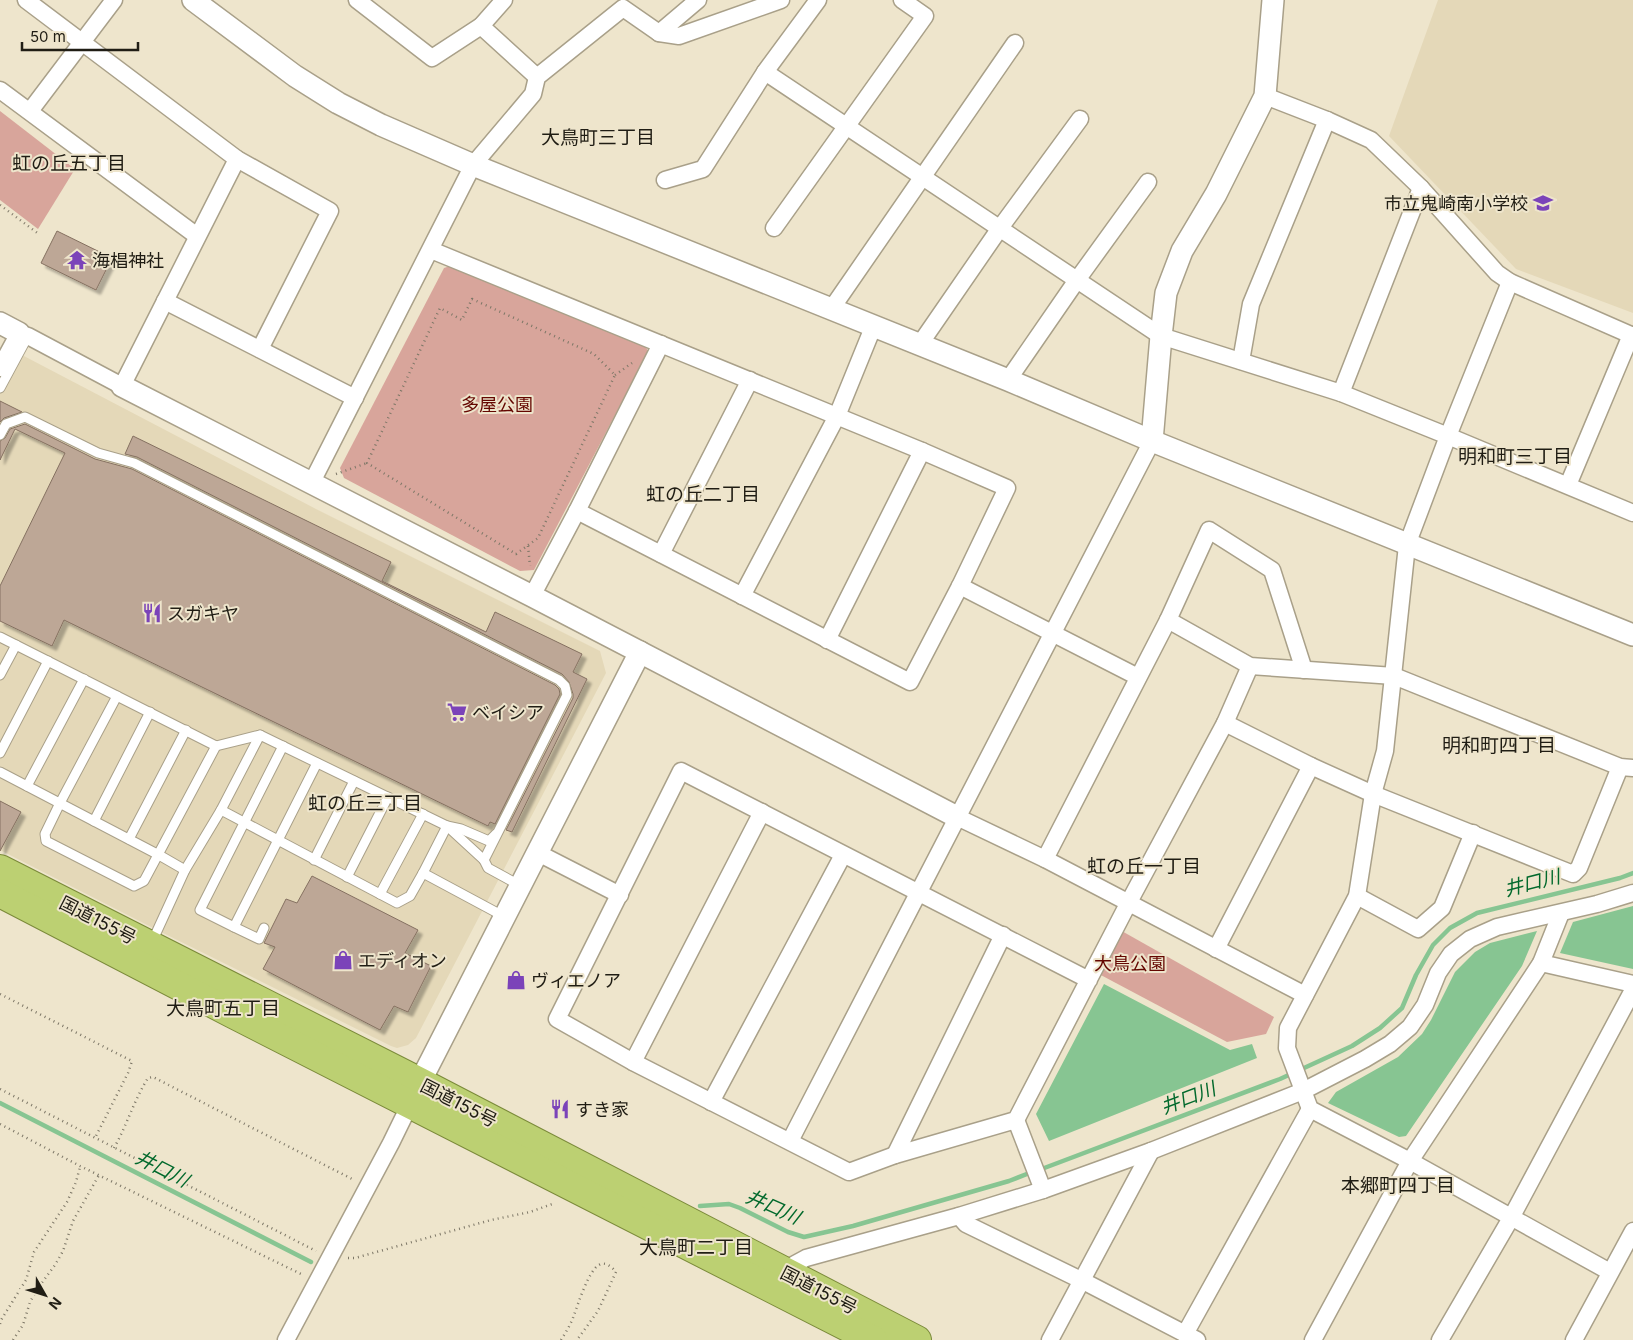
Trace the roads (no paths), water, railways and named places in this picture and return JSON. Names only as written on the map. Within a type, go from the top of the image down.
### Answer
[{"type":"highway","name":"国道155号","points":[[0,869],[150,947],[415,1093],[570,1184],[860,1337]]},
{"type":"highway","name":"国道155号","points":[[0,893],[233,1014],[415,1093],[782,1271],[917,1340]]},
{"type":"street","points":[[26,0],[237,159],[330,211],[260,349]]},
{"type":"street","points":[[30,111],[114,0]]},
{"type":"street","points":[[192,0],[295,76],[338,103],[381,126],[1633,635]]},
{"type":"street","points":[[358,0],[432,58],[481,26],[504,0]]},
{"type":"street","points":[[659,33],[698,0]]},
{"type":"street","points":[[312,482],[473,165],[533,94],[536,77],[623,8],[659,33],[679,36],[782,0]]},
{"type":"street","points":[[665,180],[703,169],[765,72],[818,0]]},
{"type":"street","points":[[774,228],[925,16],[902,0]]},
{"type":"street","points":[[790,1141],[1152,441],[1166,293],[1182,251],[1216,194],[1265,96],[1273,0]]},
{"type":"street","points":[[481,26],[536,77]]},
{"type":"street","points":[[832,308],[1015,43]]},
{"type":"street","points":[[765,72],[1161,336],[1341,394],[1633,513]]},
{"type":"street","points":[[0,90],[197,236]]},
{"type":"street","points":[[1265,96],[1327,120],[1371,140],[1421,188],[1498,273],[1510,282],[1632,335],[1568,485]]},
{"type":"street","points":[[920,344],[1000,228],[1080,119]]},
{"type":"street","points":[[1241,361],[1251,304],[1327,120]]},
{"type":"street","points":[[122,386],[237,159]]},
{"type":"street","points":[[1008,380],[1148,182]]},
{"type":"street","points":[[1341,394],[1421,188]]},
{"type":"street","points":[[431,250],[922,451],[1007,488],[960,586],[910,682],[577,511]]},
{"type":"street","points":[[1510,282],[1407,544],[1385,751],[1373,794],[1357,896],[1288,1028],[1287,1048],[1310,1109],[1410,1161],[1610,1272]]},
{"type":"street","points":[[165,301],[355,398]]},
{"type":"street","points":[[742,596],[837,416],[874,326]]},
{"type":"street","points":[[0,368],[15,331],[312,482],[957,817],[1129,902],[1305,995]]},
{"type":"street","points":[[532,596],[661,344]]},
{"type":"street","points":[[661,554],[750,380]]},
{"type":"street","points":[[827,640],[922,451]]},
{"type":"street","points":[[1045,859],[1168,620],[1209,530],[1272,570],[1304,670]]},
{"type":"street","points":[[960,586],[1138,677]]},
{"type":"street","points":[[1168,620],[1250,666],[1394,676],[1627,768],[1580,868],[1575,873],[1567,872],[1373,794],[1311,766],[1225,723]]},
{"type":"street","points":[[286,1340],[522,886],[640,652]]},
{"type":"street","points":[[1089,980],[681,771],[557,1019],[633,1062],[849,1172],[895,1155],[1016,1120],[1089,980],[1129,902],[1225,723],[1250,666]]},
{"type":"street","points":[[1216,949],[1311,766]]},
{"type":"street","points":[[633,1062],[762,812]]},
{"type":"street","points":[[1357,896],[1418,930],[1442,908],[1473,833]]},
{"type":"street","points":[[538,853],[620,895]]},
{"type":"street","points":[[711,1102],[843,855]]},
{"type":"street","points":[[782,1271],[806,1258],[959,1216],[1043,1190],[1151,1152],[1303,1091],[1365,1059],[1390,1044],[1410,1027],[1425,1006],[1438,973],[1451,954],[1470,939],[1497,927],[1633,893]]},
{"type":"street","points":[[1313,1340],[1410,1161],[1541,963],[1561,912]]},
{"type":"street","points":[[895,1155],[1003,935]]},
{"type":"street","points":[[1541,963],[1633,984]]},
{"type":"street","points":[[1440,1340],[1511,1218],[1633,990]]},
{"type":"street","points":[[959,1216],[966,1224],[1083,1281],[1191,1337],[1310,1109]]},
{"type":"street","points":[[1016,1120],[1043,1190]]},
{"type":"street","points":[[1050,1340],[1151,1152]]},
{"type":"street","points":[[1574,1340],[1633,1231]]},
{"type":"lane","points":[[0,388],[15,331]]},
{"type":"lane","points":[[0,435],[6,424],[25,417],[98,453],[134,463],[559,680],[565,686],[567,695],[484,860]]},
{"type":"lane","points":[[0,637],[216,746],[260,735],[447,826],[461,829],[489,840],[498,832]]},
{"type":"lane","points":[[0,675],[16,645]]},
{"type":"lane","points":[[0,753],[48,661]]},
{"type":"lane","points":[[27,786],[84,679]]},
{"type":"lane","points":[[117,696],[60,803],[45,834],[46,842],[134,886],[144,881],[216,746]]},
{"type":"lane","points":[[94,821],[150,712]]},
{"type":"lane","points":[[129,839],[186,730]]},
{"type":"lane","points":[[150,947],[185,870],[221,810],[260,735]]},
{"type":"lane","points":[[264,928],[258,939],[200,910],[283,746]]},
{"type":"lane","points":[[234,927],[317,763]]},
{"type":"lane","points":[[0,772],[185,870]]},
{"type":"lane","points":[[314,860],[354,781]]},
{"type":"lane","points":[[347,877],[388,797]]},
{"type":"lane","points":[[221,810],[397,903],[410,896],[447,826]]},
{"type":"lane","points":[[380,894],[423,814]]},
{"type":"lane","points":[[447,826],[484,860],[488,868],[522,886]]},
{"type":"lane","points":[[423,873],[506,917]]},
{"type":"waterway","name":"井口川","points":[[1039,1170],[1280,1079],[1352,1046],[1380,1028],[1402,1008],[1416,975],[1433,945],[1450,928],[1477,913],[1620,878],[1633,873]]},
{"type":"waterway","name":"井口川","points":[[0,1103],[311,1262]]},
{"type":"waterway","name":"井口川","points":[[700,1206],[729,1204],[788,1232],[804,1237],[853,1226],[1009,1181],[1032,1172]]},
{"type":"place","name":"市立鬼崎南小学校","points":[[1543,203]]},
{"type":"place","name":"海椙神社","points":[[77,260]]},
{"type":"place","name":"スガキヤ","points":[[152,613]]},
{"type":"place","name":"ベイシア","points":[[457,712]]},
{"type":"place","name":"エディオン","points":[[343,960]]},
{"type":"place","name":"ヴィエノア","points":[[516,980]]},
{"type":"place","name":"すき家","points":[[560,1109]]},
{"type":"district","name":"大鳥町三丁目","points":[[598,137]]},
{"type":"district","name":"虹の丘五丁目","points":[[69,163]]},
{"type":"district","name":"明和町三丁目","points":[[1515,456]]},
{"type":"district","name":"虹の丘二丁目","points":[[703,494]]},
{"type":"district","name":"明和町四丁目","points":[[1499,745]]},
{"type":"district","name":"虹の丘三丁目","points":[[365,803]]},
{"type":"district","name":"虹の丘一丁目","points":[[1144,866]]},
{"type":"district","name":"大鳥町五丁目","points":[[223,1008]]},
{"type":"district","name":"本郷町四丁目","points":[[1398,1185]]},
{"type":"district","name":"大鳥町二丁目","points":[[696,1247]]},
{"type":"park label","name":"多屋公園","points":[[497,404]]},
{"type":"park label","name":"大鳥公園","points":[[1130,963]]}]
